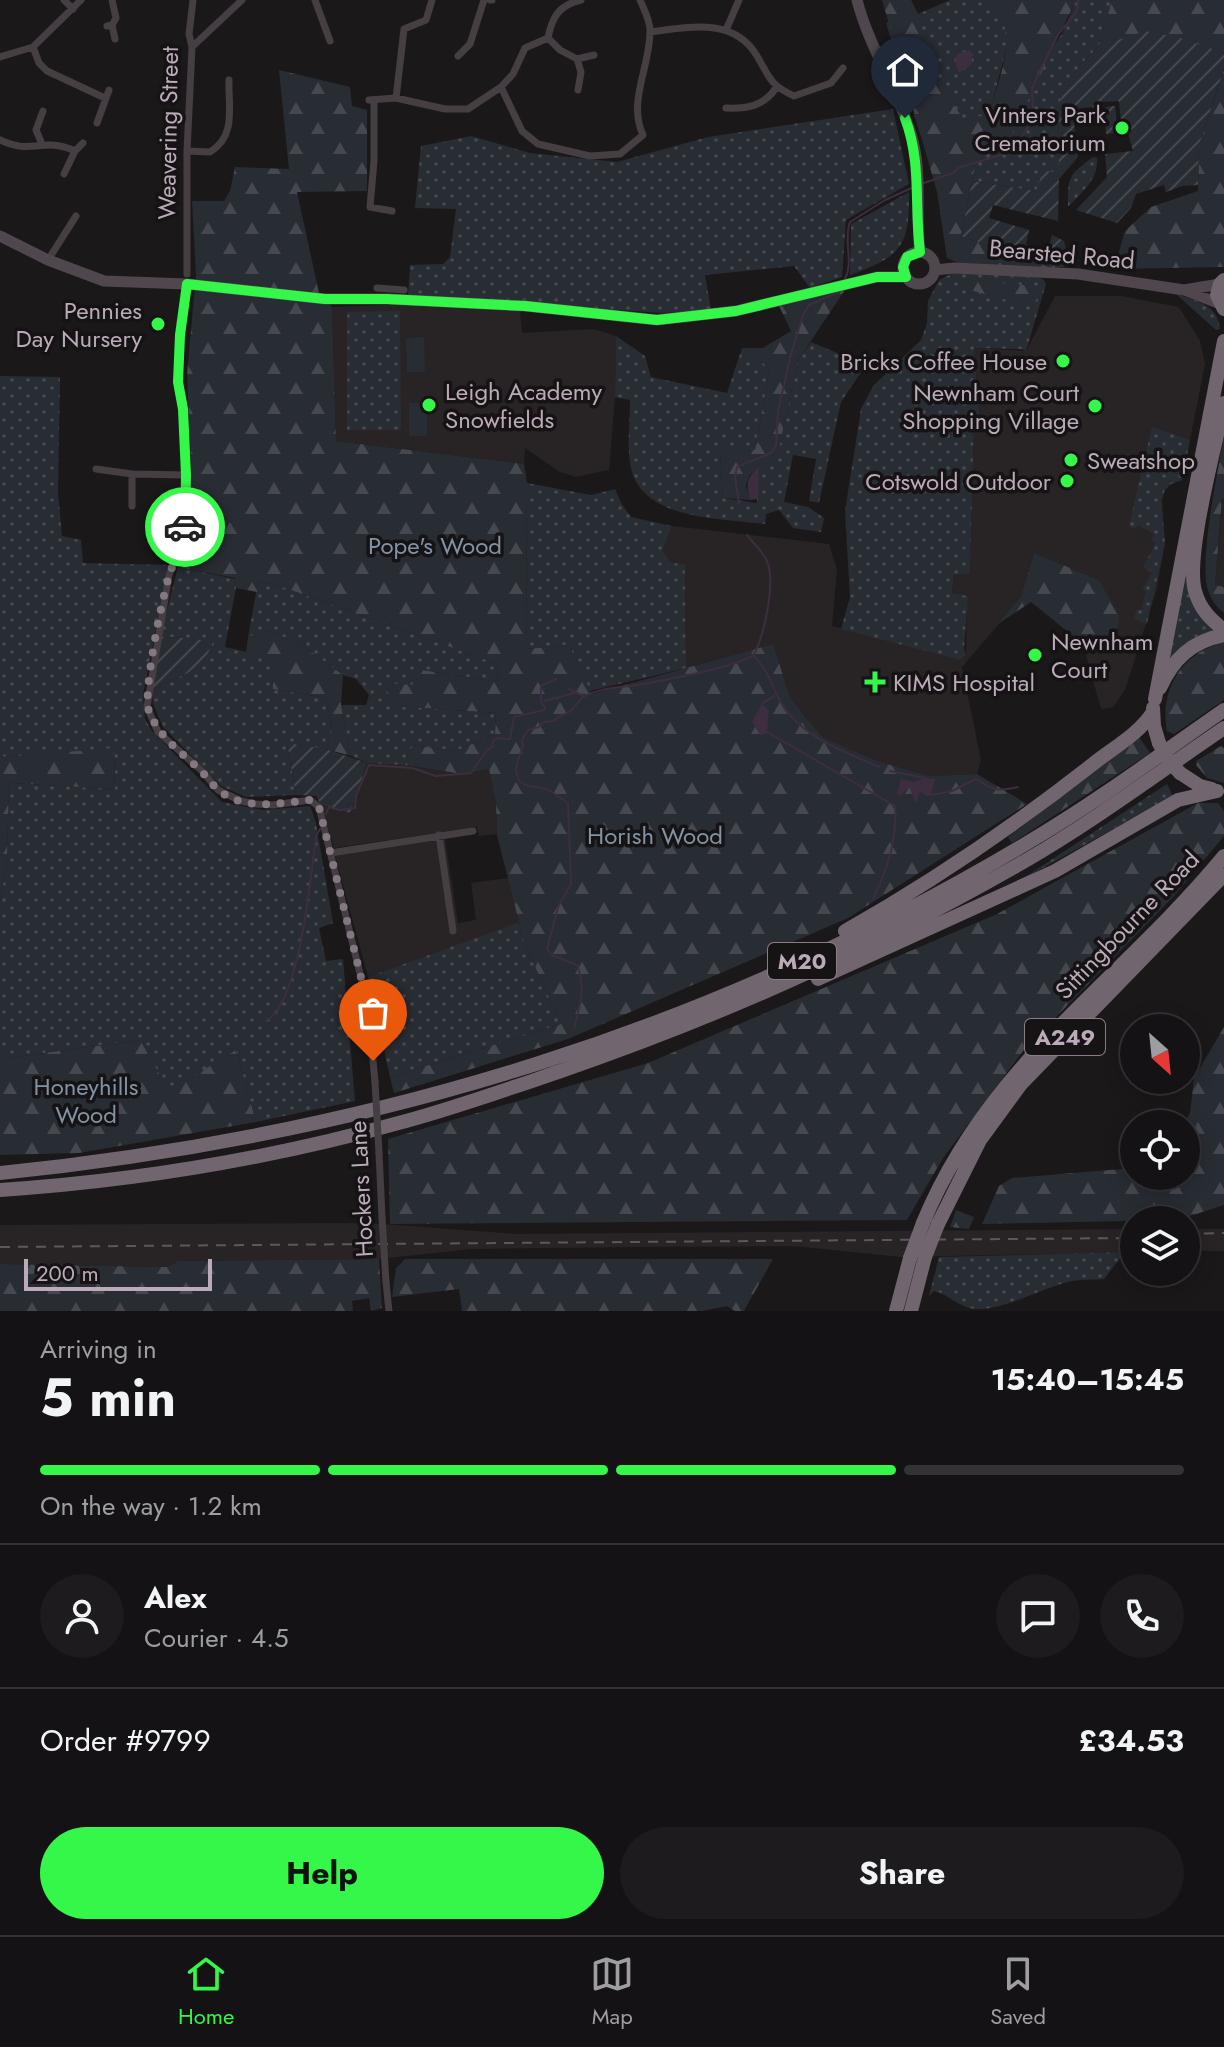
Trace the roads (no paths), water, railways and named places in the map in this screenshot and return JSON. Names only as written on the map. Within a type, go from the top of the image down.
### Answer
[{"type":"highway","points":[[1222,282],[1217,295],[1223,308]]},
{"type":"highway","points":[[1221,791],[1200,786],[1180,773],[1159,743],[1154,706],[1224,341]]},
{"type":"highway","points":[[1154,706],[1167,674],[1182,655],[1202,641],[1224,632],[1208,617],[1194,589],[1193,572],[1224,403]]},
{"type":"highway","points":[[1201,518],[1201,587],[1209,606],[1224,620]]},
{"type":"highway","name":"M20","points":[[785,968],[927,883],[994,838],[1127,738],[1154,706]]},
{"type":"highway","name":"M20","points":[[0,1173],[140,1157],[245,1139],[422,1098],[534,1066],[696,1007],[890,919],[1015,850],[1108,791],[1224,710]]},
{"type":"highway","name":"M20","points":[[0,1190],[62,1186],[238,1161],[408,1121],[649,1040],[734,1007],[869,945],[994,878],[1103,812],[1224,728]]},
{"type":"highway","name":"M20","points":[[734,1007],[785,992],[842,969],[1055,871],[1178,800],[1221,791]]},
{"type":"highway","name":"Sittingbourne Road","points":[[896,1311],[953,1159],[984,1112],[1036,1049],[1174,912],[1224,856]]},
{"type":"highway","name":"Sittingbourne Road","points":[[930,1223],[970,1157],[1021,1084],[1224,875]]},
{"type":"highway","name":"Sittingbourne Road","points":[[911,1311],[918,1257]]},
{"type":"street","points":[[64,0],[73,9]]},
{"type":"street","points":[[0,57],[33,47],[81,0]]},
{"type":"street","points":[[112,0],[116,18],[110,25],[115,39]]},
{"type":"street","name":"Weavering Street","points":[[188,273],[187,151],[192,47],[189,34],[193,0]]},
{"type":"street","points":[[192,47],[242,0]]},
{"type":"street","points":[[315,0],[330,41]]},
{"type":"street","points":[[396,98],[404,29],[426,20],[432,0]]},
{"type":"street","points":[[464,55],[489,0]]},
{"type":"street","points":[[548,38],[551,20],[558,10],[581,0]]},
{"type":"street","points":[[501,87],[522,131],[538,144],[590,156],[620,154],[643,135],[637,112],[638,96],[645,73],[650,32],[640,0]]},
{"type":"street","points":[[726,30],[739,0]]},
{"type":"street","points":[[857,0],[916,153],[920,252]]},
{"type":"street","points":[[650,32],[726,30],[746,39],[776,88],[794,96],[831,83],[843,68]]},
{"type":"street","points":[[392,211],[367,209],[374,161],[371,100],[396,98],[457,111],[468,109],[501,87],[513,74],[525,48],[548,38]]},
{"type":"street","points":[[548,38],[560,50],[577,59],[594,55]]},
{"type":"street","points":[[33,47],[47,71],[107,94],[97,123]]},
{"type":"street","points":[[577,59],[581,72],[578,90]]},
{"type":"street","points":[[187,151],[210,152],[224,140],[231,110],[229,80]]},
{"type":"street","points":[[726,108],[751,107],[762,103],[776,88]]},
{"type":"street","points":[[42,144],[36,130],[43,111]]},
{"type":"street","points":[[0,140],[24,148],[54,143],[75,151]]},
{"type":"street","points":[[64,174],[75,151],[83,143]]},
{"type":"street","points":[[48,260],[76,216]]},
{"type":"street","points":[[0,236],[48,260],[104,281],[188,273],[325,299],[404,290]]},
{"type":"street","points":[[920,252],[932,258],[935,270],[932,278],[924,283],[914,283],[906,277],[903,267],[907,257],[920,252]]},
{"type":"street","name":"Bearsted Road","points":[[935,270],[954,268],[1078,274],[1184,290],[1223,308]]},
{"type":"street","name":"Hockers Lane","points":[[188,273],[178,371],[186,475],[185,527],[169,575],[147,707],[158,732],[202,771],[218,790],[256,804],[314,801],[319,807],[368,1006],[389,1311]]},
{"type":"street","points":[[377,288],[386,294],[657,320],[736,311],[877,277],[906,277]]},
{"type":"street","name":"Bearsted Road","points":[[1184,290],[1222,282]]},
{"type":"street","points":[[96,469],[132,474],[186,475]]},
{"type":"street","points":[[132,474],[132,506]]},
{"type":"street","points":[[132,495],[143,495]]},
{"type":"street","points":[[330,853],[473,831]]},
{"type":"street","points":[[439,835],[453,931]]},
{"type":"waterway","points":[[924,183],[953,173],[958,168],[1004,154],[1016,145],[1027,129],[1033,110],[1032,88],[1057,36],[1077,11],[1078,0]]},
{"type":"waterway","points":[[845,279],[849,265],[850,222],[885,200],[914,187]]},
{"type":"waterway","points":[[739,503],[735,477],[737,467],[771,453],[776,446],[778,411],[803,315],[809,305],[839,292]]},
{"type":"waterway","points":[[574,1028],[581,996],[580,973],[577,965],[552,955],[547,949],[558,907],[571,884],[568,803],[547,789],[519,781],[516,771],[522,740],[528,730],[571,711],[589,694],[702,672],[753,656],[765,623],[770,582],[767,561],[747,535]]},
{"type":"waterway","points":[[754,656],[765,670],[783,707],[808,732],[879,767]]},
{"type":"waterway","points":[[326,814],[329,807],[340,810],[355,808],[356,796],[369,765],[412,768],[436,776],[471,773],[492,747],[493,741],[510,739],[514,717],[544,710],[541,686],[556,679]]},
{"type":"waterway","points":[[569,689],[583,696]]},
{"type":"waterway","points":[[544,701],[575,693]]},
{"type":"waterway","points":[[762,703],[775,696]]},
{"type":"waterway","points":[[767,732],[895,806],[895,831],[890,854],[873,899]]},
{"type":"waterway","points":[[890,771],[925,778]]},
{"type":"waterway","points":[[931,795],[952,791],[976,779],[996,789],[1018,787]]},
{"type":"waterway","points":[[266,1021],[278,1009],[295,965],[316,836],[320,829]]},
{"type":"railway","points":[[1200,1234],[1224,1233]]},
{"type":"railway","points":[[0,1247],[1120,1238]]},
{"type":"place","name":"Vinters Park Crematorium","points":[[1122,128]]},
{"type":"place","name":"Pennies Day Nursery","points":[[158,324]]},
{"type":"place","name":"Bricks Coffee House","points":[[1063,361]]},
{"type":"place","name":"Leigh Academy Snowfields","points":[[429,405]]},
{"type":"place","name":"Newnham Court Shopping Village","points":[[1095,406]]},
{"type":"place","name":"Sweatshop","points":[[1071,460]]},
{"type":"place","name":"Cotswold Outdoor","points":[[1067,481]]},
{"type":"place","name":"Newnham Court","points":[[1035,655]]},
{"type":"place","name":"KIMS Hospital","points":[[875,682]]},
{"type":"park label","name":"Pope's Wood","points":[[435,545]]},
{"type":"park label","name":"Horish Wood","points":[[655,835]]},
{"type":"park label","name":"Honeyhills Wood","points":[[86,1100]]}]
